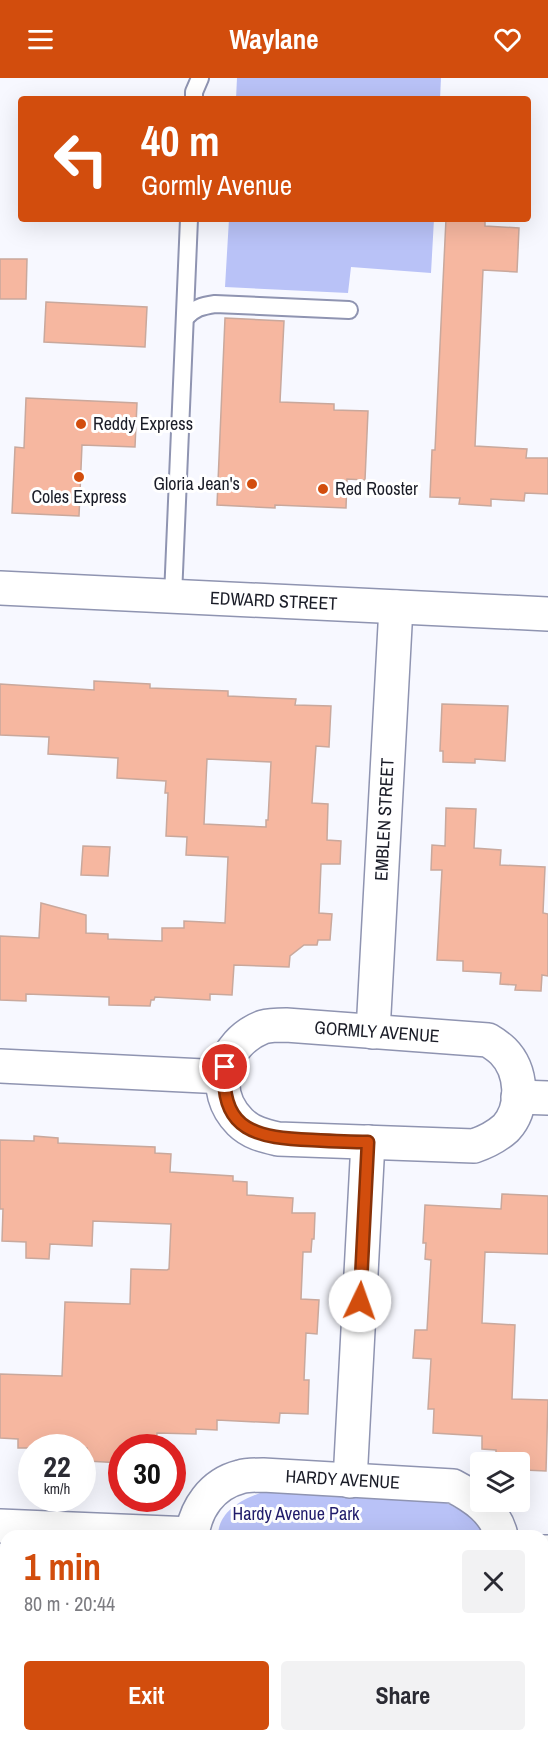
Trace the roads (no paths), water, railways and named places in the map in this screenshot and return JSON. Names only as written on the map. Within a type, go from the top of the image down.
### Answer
[{"type":"main road","name":"EDWARD STREET","points":[[0,588],[548,614]]},
{"type":"main road","name":"EMBLEN STREET","points":[[373,1032],[396,607]]},
{"type":"main road","name":"GORMLY AVENUE","points":[[286,1025],[488,1040],[503,1051],[514,1067],[519,1086],[533,1098],[517,1109],[507,1126],[492,1139],[474,1146],[278,1139],[258,1135],[242,1124],[229,1108],[223,1086],[224,1077],[225,1067],[233,1049],[247,1035],[266,1026],[286,1025]]},
{"type":"main road","points":[[0,1066],[224,1077]]},
{"type":"main road","points":[[350,1482],[368,1142]]},
{"type":"main road","name":"HARDY AVENUE","points":[[192,1530],[193,1523],[203,1502],[219,1486],[240,1477],[263,1475],[350,1482],[453,1486],[473,1497],[491,1513],[500,1530]]},
{"type":"main road","name":"HARDY AVENUE","points":[[0,1526],[85,1530]]},
{"type":"lane","points":[[194,96],[200,78]]},
{"type":"lane","points":[[173,596],[189,222]]},
{"type":"lane","points":[[185,318],[199,306],[215,304],[349,310]]},
{"type":"place","name":"Reddy Express","points":[[81,424]]},
{"type":"place","name":"Coles Express","points":[[79,477]]},
{"type":"place","name":"Gloria Jean's","points":[[252,484]]},
{"type":"place","name":"Red Rooster","points":[[323,489]]},
{"type":"park label","name":"Hardy Avenue Park","points":[[296,1514]]}]
